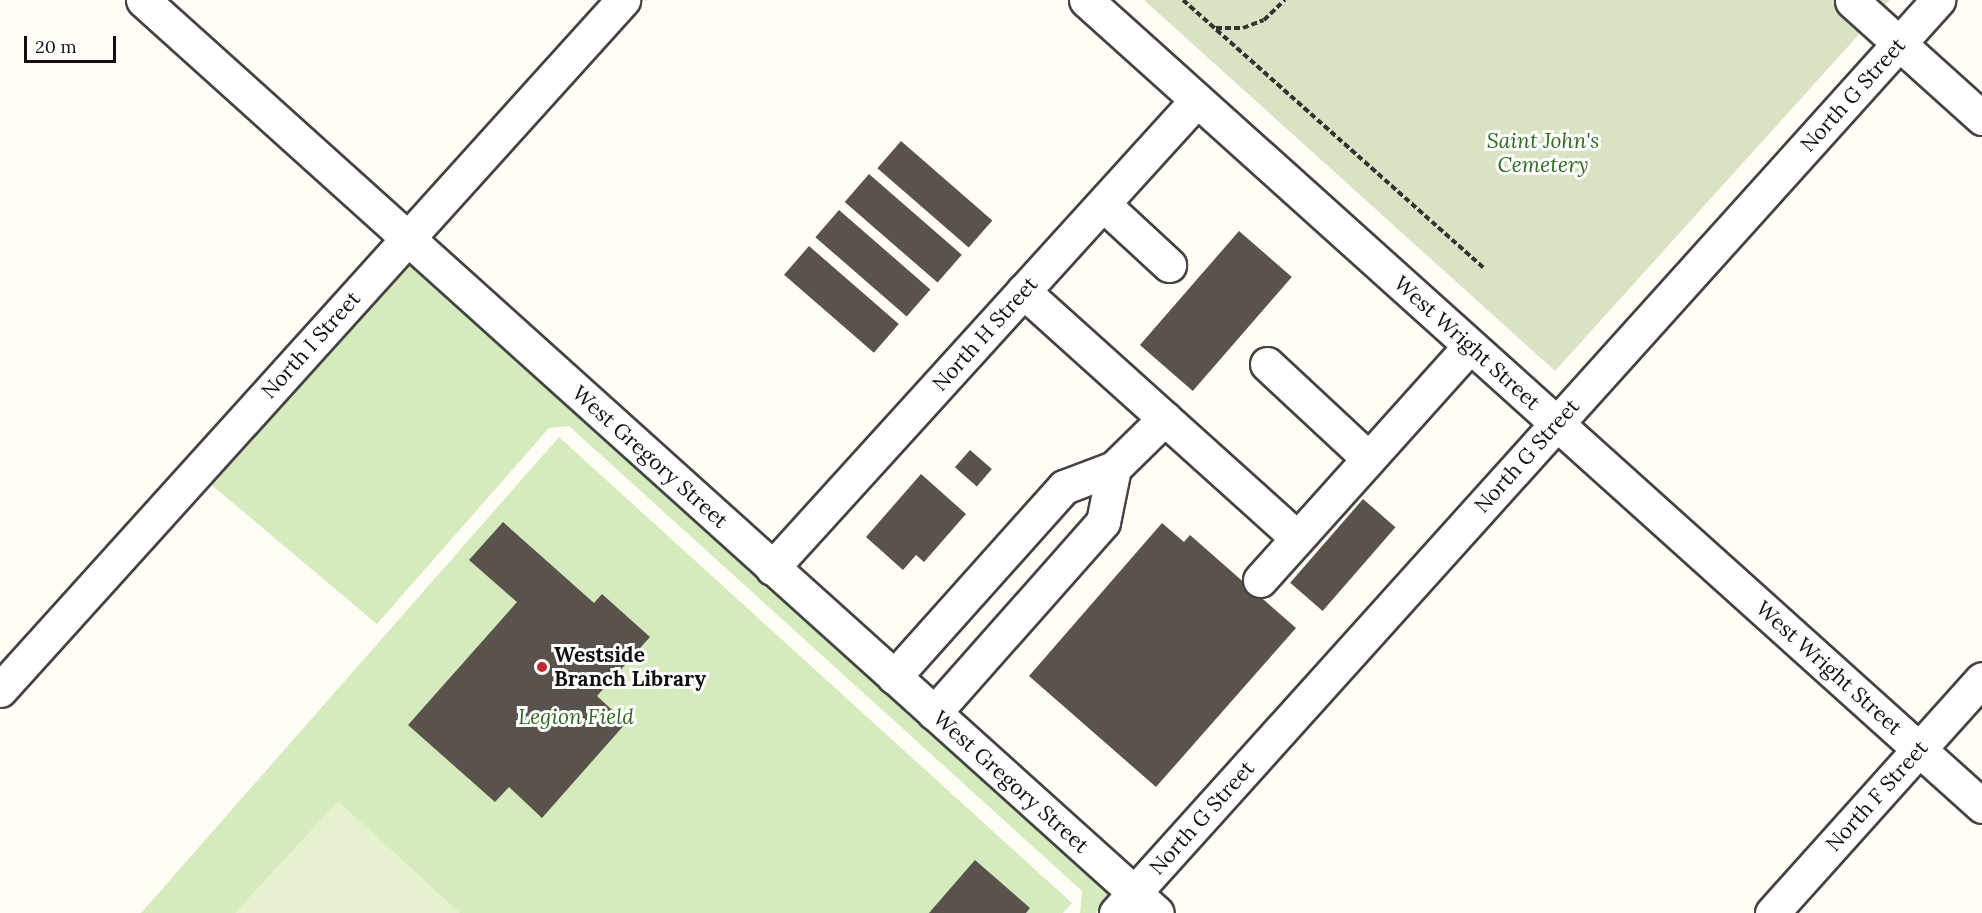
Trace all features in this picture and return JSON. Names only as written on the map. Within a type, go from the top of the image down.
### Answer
[{"type":"street","name":"West Gregory Street","points":[[143,0],[934,713],[1136,906]]},
{"type":"street","name":"North I Street","points":[[0,690],[623,0]]},
{"type":"street","name":"West Wright Street","points":[[1086,0],[1982,806]]},
{"type":"street","name":"North G Street","points":[[1136,906],[1557,423],[1938,0]]},
{"type":"street","points":[[1852,1],[1982,118]]},
{"type":"street","name":"North H Street","points":[[772,568],[1197,100]]},
{"type":"street","points":[[1103,204],[1169,265]]},
{"type":"street","points":[[1023,291],[1298,538]]},
{"type":"street","points":[[1260,580],[1470,346]]},
{"type":"street","points":[[1266,364],[1368,459]]},
{"type":"street","points":[[894,677],[1064,487],[1114,468],[1165,418]]},
{"type":"street","points":[[934,713],[1103,522],[1114,468]]},
{"type":"street","name":"North F Street","points":[[1772,913],[1982,679]]},
{"type":"path","points":[[1183,0],[1485,268]]},
{"type":"path","points":[[1215,28],[1243,28],[1264,20],[1285,0]]},
{"type":"green space","name":"Saint John's Cemetery","points":[[1144,0],[1890,0],[1555,371]]},
{"type":"green space","points":[[407,262],[1111,896],[1096,913],[1080,913],[1082,891],[569,426],[549,428],[377,624],[208,482]]},
{"type":"green space","name":"Legion Field","points":[[559,437],[1072,903],[1063,913],[141,913]]},
{"type":"green space","points":[[338,801],[460,913],[235,913]]},
{"type":"building","points":[[901,141],[992,220],[969,248],[877,168]]},
{"type":"building","points":[[869,174],[962,255],[938,283],[845,202]]},
{"type":"building","points":[[839,210],[930,289],[907,317],[815,237]]},
{"type":"building","points":[[1239,231],[1292,277],[1193,391],[1140,345]]},
{"type":"building","points":[[809,246],[899,324],[874,353],[784,275]]},
{"type":"building","points":[[970,450],[992,469],[977,486],[955,467]]},
{"type":"building","points":[[921,474],[966,514],[924,562],[916,555],[903,570],[866,537]]},
{"type":"building","points":[[1363,499],[1395,527],[1323,611],[1290,583]]},
{"type":"building","name":"Westside Branch Library","points":[[503,522],[594,603],[602,594],[650,637],[597,696],[626,723],[542,818],[509,787],[495,802],[408,725],[517,602],[469,560]]},
{"type":"building","points":[[1162,523],[1184,542],[1190,535],[1296,628],[1156,787],[1029,676]]},
{"type":"building","points":[[975,860],[1030,908],[1026,913],[929,913]]},
{"type":"place","name":"Westside Branch Library","points":[[542,667]]}]
